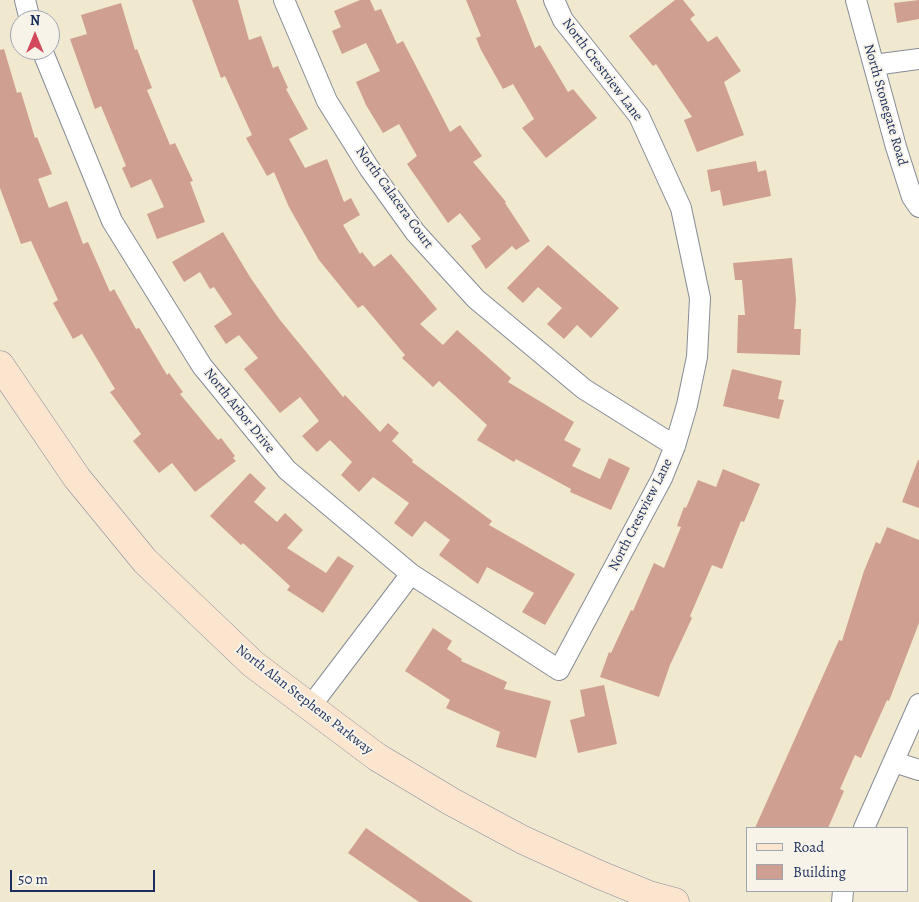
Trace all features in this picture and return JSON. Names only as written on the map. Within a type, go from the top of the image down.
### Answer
[{"type":"street","name":"North Calacera Court","points":[[284,0],[291,22],[327,101],[369,168],[415,232],[476,299],[584,389],[675,446]]},
{"type":"street","name":"North Crestview Lane","points":[[554,0],[563,20],[639,116],[680,208],[700,298],[697,357],[687,405],[675,446],[662,478],[559,670]]},
{"type":"street","name":"North Stonegate Road","points":[[856,0],[896,147],[912,196],[919,207]]},
{"type":"street","points":[[874,65],[919,59]]},
{"type":"street","name":"North Arbor Drive","points":[[46,60],[112,221],[202,366],[286,470],[411,574],[559,670]]},
{"type":"street","name":"North Alan Stephens Parkway","points":[[0,365],[77,478],[145,560],[253,664],[377,757],[452,802],[523,840],[648,898],[675,902]]},
{"type":"street","points":[[310,707],[411,574]]},
{"type":"street","points":[[864,827],[919,704]]},
{"type":"street","points":[[894,762],[919,770]]},
{"type":"building","points":[[192,0],[238,0],[249,40],[261,36],[273,68],[278,66],[288,88],[286,89],[308,129],[289,139],[305,168],[327,159],[344,202],[351,198],[360,215],[343,225],[360,254],[362,252],[374,267],[391,254],[437,309],[420,324],[443,345],[457,330],[511,378],[508,382],[574,422],[564,440],[581,449],[572,466],[600,479],[609,458],[630,468],[611,510],[570,492],[571,489],[516,459],[514,462],[477,440],[487,425],[439,381],[433,387],[402,358],[405,355],[363,305],[358,308],[319,260],[289,207],[274,172],[267,176],[246,138],[252,135],[225,76],[221,78]]},
{"type":"building","points":[[360,0],[370,0],[375,11],[381,9],[397,44],[403,41],[450,132],[460,125],[482,156],[473,162],[506,202],[530,241],[516,250],[512,246],[486,269],[471,246],[481,239],[460,213],[448,223],[407,164],[417,156],[399,124],[383,133],[366,105],[356,82],[380,71],[366,43],[342,54],[332,31],[341,27],[334,11]]},
{"type":"building","points":[[466,0],[516,0],[535,48],[540,45],[568,92],[573,89],[597,118],[546,158],[522,128],[534,119],[513,84],[503,89],[481,50],[476,38],[481,36]]},
{"type":"building","points":[[675,0],[683,0],[695,15],[690,19],[708,42],[717,36],[741,71],[724,82],[744,135],[697,152],[684,120],[692,117],[656,64],[653,66],[629,36]]},
{"type":"building","points":[[919,0],[919,19],[897,23],[894,3]]},
{"type":"building","points":[[121,3],[135,50],[137,49],[152,88],[147,90],[170,145],[175,143],[193,181],[190,182],[205,222],[157,239],[147,214],[164,207],[151,179],[131,188],[122,168],[126,166],[101,106],[95,109],[70,39],[87,34],[81,15]]},
{"type":"building","points":[[4,49],[17,93],[21,92],[35,138],[37,137],[52,174],[38,179],[49,208],[67,201],[83,244],[88,242],[110,292],[114,289],[136,329],[139,328],[167,375],[169,373],[183,392],[180,394],[218,440],[221,438],[235,456],[233,458],[236,461],[195,492],[172,463],[159,473],[133,441],[141,434],[110,392],[115,389],[82,334],[73,339],[53,303],[58,300],[31,241],[21,244],[0,188],[0,50]]},
{"type":"building","points":[[756,161],[758,172],[766,170],[771,196],[723,206],[720,190],[711,192],[707,170]]},
{"type":"building","points":[[223,232],[250,277],[280,320],[343,397],[345,395],[380,432],[388,423],[399,433],[392,441],[413,460],[412,462],[492,521],[489,525],[575,574],[545,625],[522,612],[534,593],[487,567],[478,584],[439,555],[450,540],[425,521],[412,537],[394,523],[409,503],[373,477],[359,492],[341,475],[352,462],[330,440],[317,452],[302,436],[319,421],[300,397],[280,413],[244,369],[258,358],[239,335],[226,344],[214,326],[232,314],[214,287],[210,289],[200,272],[184,282],[172,262]]},
{"type":"building","points":[[548,245],[619,308],[591,338],[577,325],[564,339],[547,324],[562,308],[538,287],[523,303],[507,288]]},
{"type":"building","points":[[792,258],[796,299],[794,329],[801,329],[800,355],[737,353],[738,315],[745,315],[742,280],[735,280],[733,263]]},
{"type":"building","points":[[732,369],[782,381],[778,399],[784,400],[779,419],[723,406]]},
{"type":"building","points":[[919,460],[919,508],[902,502]]},
{"type":"building","points":[[723,469],[760,484],[744,522],[741,521],[722,569],[712,565],[690,616],[692,618],[670,665],[659,697],[600,677],[609,652],[611,653],[631,610],[633,611],[654,563],[664,568],[681,527],[677,526],[684,507],[686,508],[698,480],[716,487]]},
{"type":"building","points":[[250,473],[266,488],[254,502],[277,522],[285,513],[303,530],[287,548],[326,573],[338,556],[354,566],[323,613],[287,590],[290,586],[210,516]]},
{"type":"building","points":[[887,527],[919,540],[919,623],[889,701],[887,700],[861,758],[855,755],[840,789],[844,791],[828,827],[755,827],[839,640],[842,641],[864,571],[876,542],[880,544]]},
{"type":"building","points":[[433,628],[452,641],[447,649],[462,659],[461,661],[507,682],[504,689],[551,701],[536,758],[496,747],[500,732],[446,708],[450,700],[405,671]]},
{"type":"building","points":[[604,685],[617,744],[578,753],[570,720],[585,716],[580,690]]},
{"type":"building","points":[[366,828],[473,902],[419,902],[348,853]]}]
